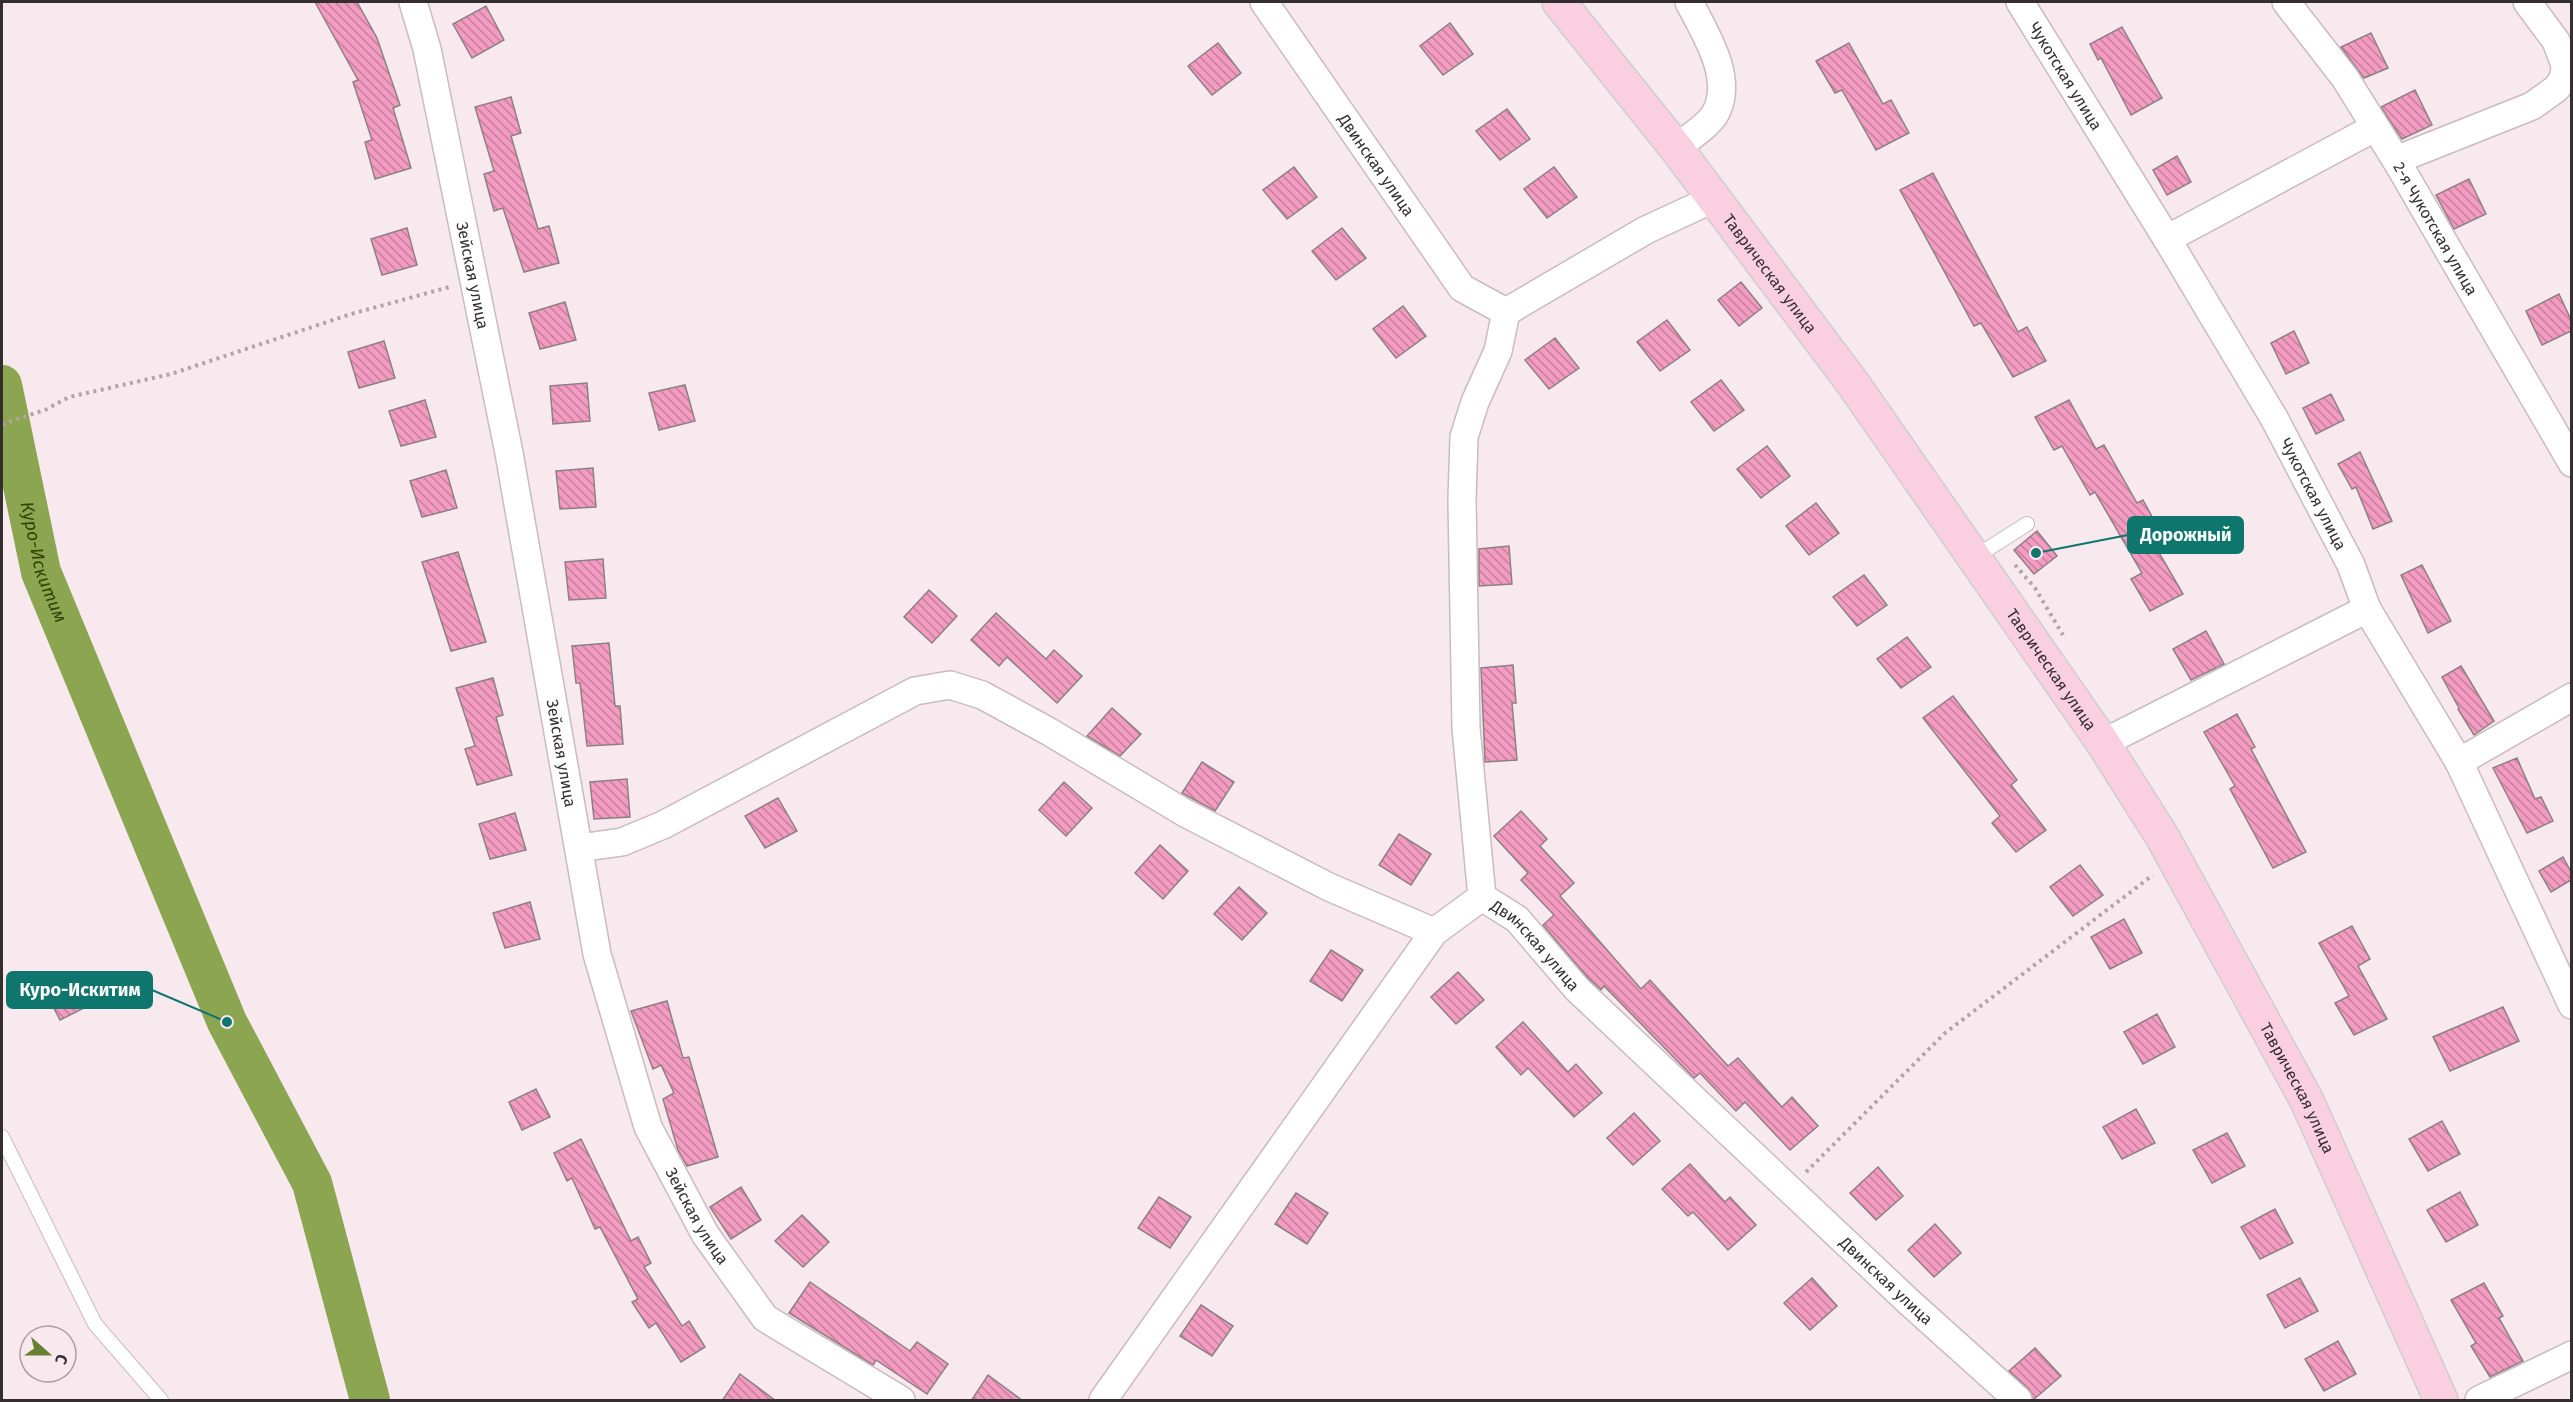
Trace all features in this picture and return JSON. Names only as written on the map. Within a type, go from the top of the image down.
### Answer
[{"type":"main road","name":"Таврическая улица","points":[[1559,2],[1676,148],[1854,385],[2103,742],[2163,838],[2307,1101],[2441,1401]]},
{"type":"street","name":"Зейская улица","points":[[413,2],[427,49],[543,636],[597,954],[648,1127],[705,1234],[765,1318],[901,1401]]},
{"type":"street","name":"Двинская улица","points":[[1264,2],[1462,288],[1506,312],[1498,351],[1475,402],[1464,437],[1461,500],[1466,728],[1482,897],[1517,919],[1577,989],[1909,1302],[2018,1401]]},
{"type":"street","points":[[1676,148],[1714,116],[1722,93],[1721,76],[1702,27],[1689,2]]},
{"type":"street","name":"Чукотская улица","points":[[2020,2],[2168,239],[2274,418],[2350,565],[2367,609],[2459,762],[2571,1005]]},
{"type":"street","name":"2-я Чукотская улица","points":[[2286,2],[2345,78],[2396,160],[2571,463]]},
{"type":"street","points":[[2396,160],[2532,106],[2557,88],[2564,77],[2565,65],[2556,41],[2527,2]]},
{"type":"street","points":[[2168,239],[2374,128]]},
{"type":"street","points":[[1506,312],[1646,230],[1713,199]]},
{"type":"street","points":[[2103,742],[2367,609]]},
{"type":"street","points":[[579,848],[622,842],[663,825],[915,691],[950,685],[982,695],[1048,731],[1185,813],[1329,887],[1434,932]]},
{"type":"street","points":[[2459,762],[2571,697]]},
{"type":"street","points":[[1103,1401],[1434,932],[1482,897]]},
{"type":"street","points":[[2480,1401],[2571,1355]]},
{"type":"lane","points":[[1975,556],[2027,524]]},
{"type":"lane","points":[[2,1137],[95,1324],[161,1401]]},
{"type":"path","points":[[2,424],[45,410],[69,397],[171,374],[351,314],[474,280]]},
{"type":"path","points":[[1790,1188],[1945,1033],[2156,872]]},
{"type":"building","points":[[315,2],[357,2],[377,38],[400,105],[393,108],[411,168],[375,179],[365,142],[372,140],[353,82],[358,80]]},
{"type":"building","points":[[486,6],[504,40],[472,58],[453,24]]},
{"type":"building","points":[[1450,23],[1473,54],[1443,75],[1420,46]]},
{"type":"building","points":[[2122,27],[2162,98],[2131,115],[2101,58],[2098,60],[2090,44]]},
{"type":"building","points":[[2371,33],[2388,68],[2364,78],[2341,47]]},
{"type":"building","points":[[1218,43],[1241,73],[1212,95],[1188,66]]},
{"type":"building","points":[[1849,43],[1883,104],[1891,100],[1909,133],[1876,150],[1842,90],[1835,93],[1816,61]]},
{"type":"building","points":[[2415,90],[2432,125],[2402,139],[2381,107]]},
{"type":"building","points":[[511,97],[521,133],[511,136],[538,229],[549,226],[559,263],[524,272],[503,208],[494,211],[484,174],[494,171],[475,107]]},
{"type":"building","points":[[1507,109],[1530,139],[1500,160],[1476,131]]},
{"type":"building","points":[[2177,156],[2191,182],[2167,195],[2153,170]]},
{"type":"building","points":[[1294,167],[1317,197],[1287,219],[1263,190]]},
{"type":"building","points":[[1554,167],[1577,197],[1547,218],[1524,189]]},
{"type":"building","points":[[1933,173],[2018,332],[2027,327],[2046,361],[2013,377],[1981,323],[1974,326],[1900,190]]},
{"type":"building","points":[[2469,179],[2486,214],[2454,229],[2436,195]]},
{"type":"building","points":[[407,228],[417,265],[382,275],[371,239]]},
{"type":"building","points":[[1342,228],[1366,258],[1336,280],[1312,251]]},
{"type":"building","points":[[1741,282],[1762,308],[1739,326],[1718,300]]},
{"type":"building","points":[[2559,294],[2571,320],[2571,331],[2542,345],[2526,311]]},
{"type":"building","points":[[565,302],[576,340],[540,349],[529,313]]},
{"type":"building","points":[[1403,306],[1426,336],[1396,358],[1373,329]]},
{"type":"building","points":[[1667,320],[1690,350],[1660,371],[1637,342]]},
{"type":"building","points":[[2294,331],[2309,363],[2286,374],[2271,343]]},
{"type":"building","points":[[1555,338],[1579,368],[1549,389],[1525,360]]},
{"type":"building","points":[[384,341],[395,378],[359,388],[348,352]]},
{"type":"building","points":[[1721,380],[1744,410],[1714,431],[1691,402]]},
{"type":"building","points":[[587,383],[590,421],[553,424],[550,386]]},
{"type":"building","points":[[685,385],[695,421],[659,430],[649,393]]},
{"type":"building","points":[[2331,394],[2344,420],[2316,434],[2303,408]]},
{"type":"building","points":[[425,400],[436,437],[401,446],[389,411]]},
{"type":"building","points":[[2069,400],[2096,449],[2104,445],[2137,503],[2143,500],[2161,533],[2151,539],[2183,594],[2150,611],[2131,579],[2142,573],[2095,492],[2090,495],[2062,446],[2054,450],[2035,417]]},
{"type":"building","points":[[1767,446],[1790,476],[1761,498],[1737,469]]},
{"type":"building","points":[[2360,452],[2392,521],[2373,529],[2356,487],[2352,489],[2338,464]]},
{"type":"building","points":[[593,468],[596,507],[560,509],[556,471]]},
{"type":"building","points":[[446,470],[457,508],[422,517],[410,481]]},
{"type":"building","points":[[1816,503],[1839,533],[1809,555],[1786,526]]},
{"type":"building","points":[[2037,531],[2057,556],[2034,574],[2014,550]]},
{"type":"building","points":[[1509,546],[1512,584],[1479,586],[1479,549]]},
{"type":"building","points":[[458,552],[486,642],[451,651],[422,562]]},
{"type":"building","points":[[603,559],[606,598],[569,600],[565,562]]},
{"type":"building","points":[[2422,565],[2451,621],[2428,633],[2401,575]]},
{"type":"building","points":[[1864,575],[1887,605],[1857,626],[1833,597]]},
{"type":"building","points":[[929,590],[957,616],[932,643],[904,617]]},
{"type":"building","points":[[996,613],[1046,659],[1054,650],[1082,676],[1057,703],[1007,657],[999,666],[971,640]]},
{"type":"building","points":[[2206,631],[2224,664],[2191,680],[2173,649]]},
{"type":"building","points":[[1907,637],[1931,667],[1901,688],[1877,659]]},
{"type":"building","points":[[609,643],[615,706],[620,706],[623,744],[587,746],[580,683],[576,683],[572,646]]},
{"type":"building","points":[[1513,665],[1516,703],[1512,703],[1517,760],[1485,762],[1481,668]]},
{"type":"building","points":[[2461,666],[2494,721],[2474,735],[2442,677]]},
{"type":"building","points":[[493,678],[503,715],[496,717],[512,775],[477,785],[465,749],[475,746],[456,688]]},
{"type":"building","points":[[1953,696],[2017,780],[2011,785],[2046,830],[2016,852],[1992,823],[2000,816],[1923,718]]},
{"type":"building","points":[[1112,708],[1141,734],[1120,756],[1087,736]]},
{"type":"building","points":[[2237,714],[2255,747],[2251,749],[2306,852],[2273,868],[2230,789],[2235,786],[2204,732]]},
{"type":"building","points":[[2517,758],[2535,799],[2541,797],[2553,821],[2527,833],[2493,768]]},
{"type":"building","points":[[1202,762],[1234,782],[1215,811],[1182,793]]},
{"type":"building","points":[[627,779],[630,817],[594,819],[590,782]]},
{"type":"building","points":[[1064,782],[1092,808],[1066,836],[1039,810]]},
{"type":"building","points":[[778,798],[797,831],[765,848],[745,816]]},
{"type":"building","points":[[1521,811],[1547,839],[1540,846],[1574,883],[1560,896],[1641,989],[1650,980],[1728,1066],[1738,1058],[1782,1107],[1792,1097],[1818,1126],[1790,1150],[1745,1102],[1736,1111],[1700,1073],[1694,1078],[1604,986],[1601,990],[1588,978],[1543,925],[1554,915],[1521,880],[1528,873],[1494,836]]},
{"type":"building","points":[[515,813],[526,850],[490,859],[479,824]]},
{"type":"building","points":[[1399,834],[1431,854],[1411,885],[1379,865]]},
{"type":"building","points":[[1160,845],[1188,871],[1163,899],[1135,873]]},
{"type":"building","points":[[2563,857],[2571,872],[2571,880],[2551,892],[2539,871]]},
{"type":"building","points":[[2080,865],[2103,895],[2073,916],[2050,887]]},
{"type":"building","points":[[1239,887],[1267,913],[1242,940],[1214,914]]},
{"type":"building","points":[[530,902],[540,939],[505,948],[493,913]]},
{"type":"building","points":[[2124,919],[2142,953],[2110,969],[2091,937]]},
{"type":"building","points":[[2352,926],[2370,959],[2358,966],[2387,1019],[2354,1035],[2335,1003],[2349,996],[2319,943]]},
{"type":"building","points":[[1331,950],[1363,970],[1342,1001],[1310,981]]},
{"type":"building","points":[[1458,972],[1484,1000],[1456,1024],[1431,997]]},
{"type":"building","points":[[73,977],[88,1006],[60,1020],[45,991]]},
{"type":"building","points":[[667,1001],[683,1058],[689,1057],[718,1157],[687,1166],[678,1150],[663,1099],[674,1093],[661,1065],[653,1069],[631,1011]]},
{"type":"building","points":[[2503,1007],[2519,1041],[2450,1071],[2433,1037]]},
{"type":"building","points":[[2157,1014],[2175,1047],[2143,1064],[2124,1032]]},
{"type":"building","points":[[1523,1022],[1568,1072],[1576,1064],[1602,1093],[1574,1117],[1528,1068],[1521,1075],[1496,1047]]},
{"type":"building","points":[[536,1089],[550,1117],[522,1130],[509,1102]]},
{"type":"building","points":[[2136,1109],[2155,1143],[2122,1159],[2103,1127]]},
{"type":"building","points":[[1634,1113],[1660,1141],[1633,1165],[1607,1138]]},
{"type":"building","points":[[2442,1121],[2460,1154],[2428,1171],[2409,1139]]},
{"type":"building","points":[[2227,1133],[2245,1166],[2212,1183],[2193,1150]]},
{"type":"building","points":[[581,1139],[631,1241],[638,1237],[651,1263],[644,1267],[682,1326],[689,1321],[705,1347],[681,1362],[656,1323],[649,1328],[632,1302],[638,1299],[600,1227],[595,1229],[572,1178],[567,1181],[554,1153]]},
{"type":"building","points":[[1690,1164],[1725,1202],[1730,1197],[1756,1225],[1728,1250],[1693,1212],[1688,1216],[1662,1189]]},
{"type":"building","points":[[1878,1167],[1903,1196],[1876,1220],[1850,1193]]},
{"type":"building","points":[[741,1187],[761,1220],[731,1239],[710,1207]]},
{"type":"building","points":[[2460,1192],[2478,1225],[2446,1242],[2427,1210]]},
{"type":"building","points":[[1296,1193],[1328,1213],[1307,1244],[1275,1224]]},
{"type":"building","points":[[1159,1197],[1191,1217],[1170,1248],[1138,1228]]},
{"type":"building","points":[[2275,1209],[2293,1243],[2260,1259],[2241,1227]]},
{"type":"building","points":[[802,1215],[829,1242],[803,1267],[775,1241]]},
{"type":"building","points":[[1935,1224],[1961,1253],[1934,1277],[1908,1250]]},
{"type":"building","points":[[1812,1278],[1837,1306],[1810,1330],[1784,1303]]},
{"type":"building","points":[[2300,1278],[2318,1311],[2285,1328],[2267,1295]]},
{"type":"building","points":[[810,1282],[910,1351],[917,1342],[948,1364],[927,1394],[876,1360],[873,1365],[789,1313]]},
{"type":"building","points":[[2484,1283],[2503,1316],[2499,1318],[2523,1361],[2490,1377],[2471,1346],[2476,1343],[2451,1300]]},
{"type":"building","points":[[1201,1305],[1233,1326],[1212,1356],[1180,1336]]},
{"type":"building","points":[[2338,1341],[2356,1374],[2324,1391],[2305,1359]]},
{"type":"building","points":[[2035,1348],[2061,1376],[2033,1400],[2029,1389],[2009,1371]]},
{"type":"building","points":[[740,1374],[776,1401],[722,1401]]},
{"type":"building","points":[[988,1375],[1023,1401],[971,1401]]},
{"type":"waterway","name":"Куро-Искитим","points":[[2,385],[41,572],[227,1022],[312,1183],[370,1400]]},
{"type":"place","name":"Дорожный","points":[[2036,553]]},
{"type":"place","name":"Куро-Искитим","points":[[227,1022]]}]
